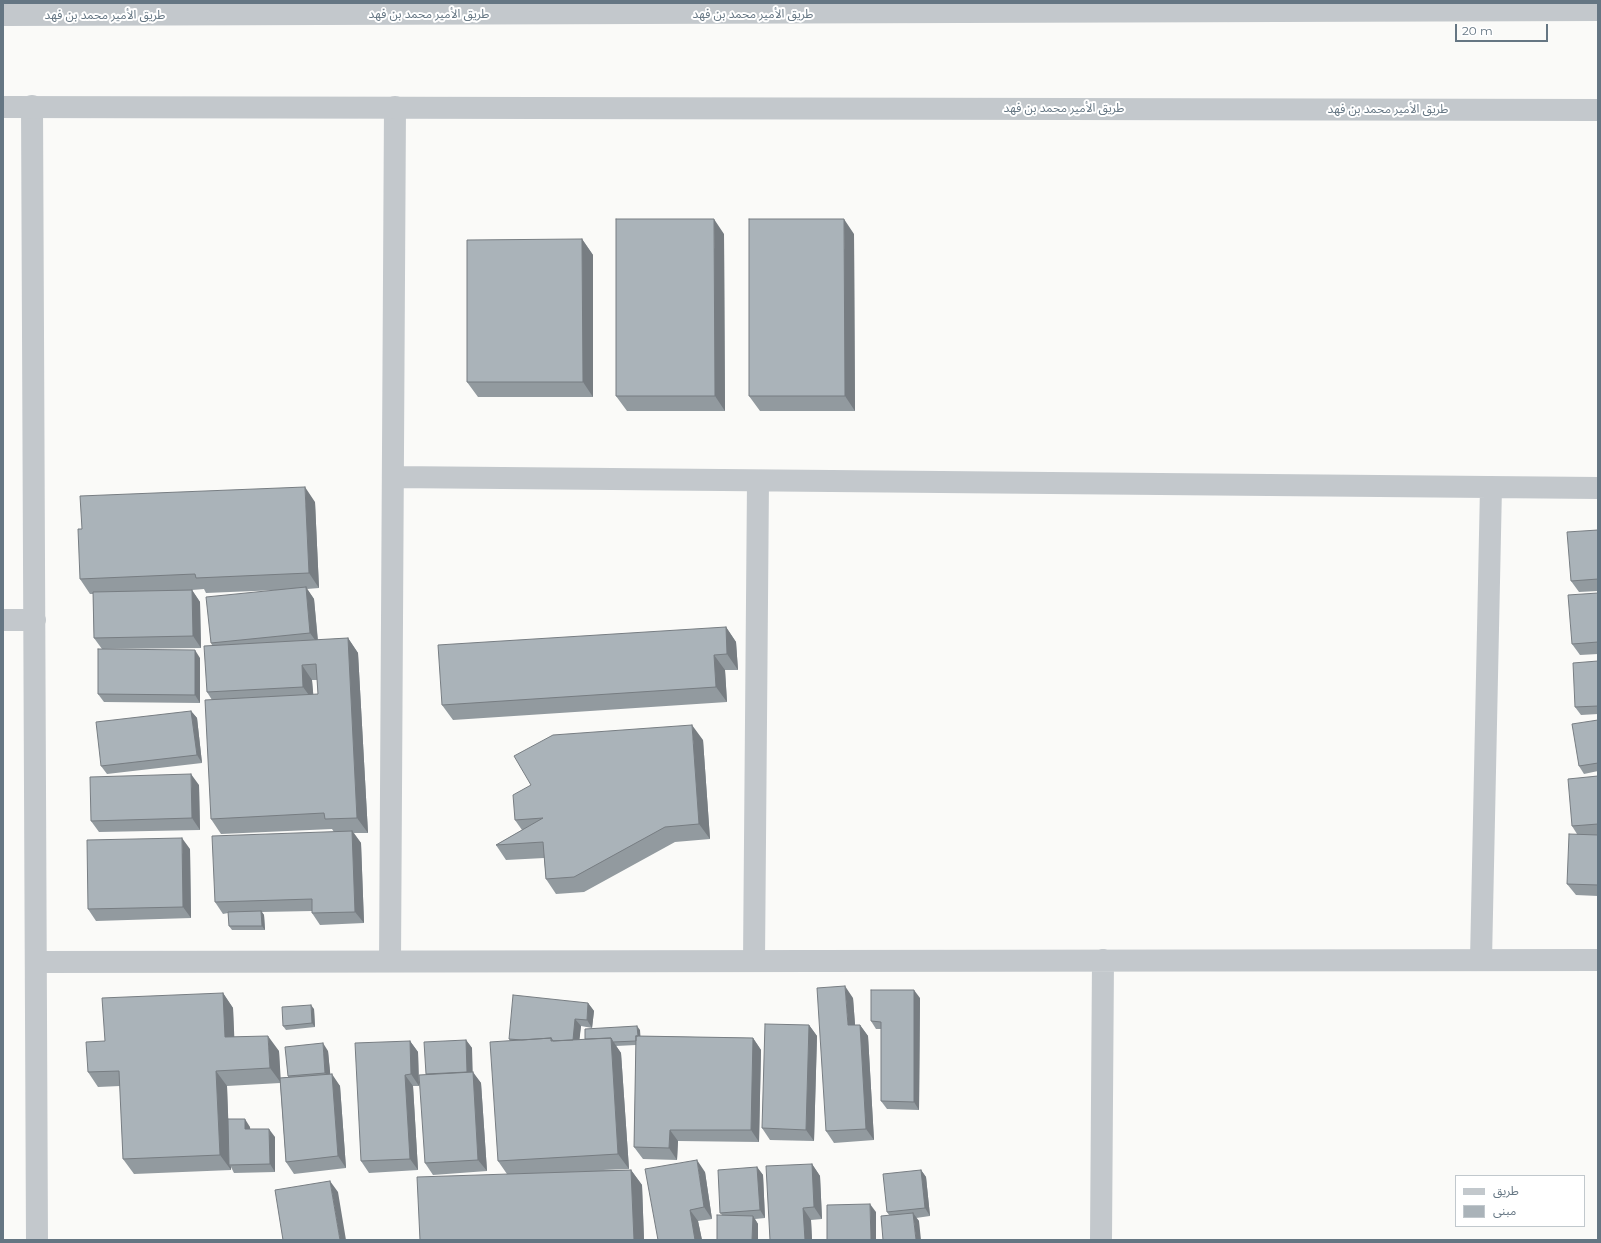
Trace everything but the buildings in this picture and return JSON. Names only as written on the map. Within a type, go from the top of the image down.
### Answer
[{"type":"street","name":"طريق الأمير محمد بن فهد","points":[[3,15],[46,9],[736,8],[1598,10]]},
{"type":"street","points":[[32,106],[38,1240]]},
{"type":"street","name":"طريق الأمير محمد بن فهد","points":[[3,107],[1598,110]]},
{"type":"street","points":[[390,961],[395,107]]},
{"type":"street","points":[[393,477],[1598,488]]},
{"type":"street","points":[[754,961],[758,480]]},
{"type":"street","points":[[1481,960],[1491,487]]},
{"type":"street","points":[[3,620],[35,620]]},
{"type":"street","points":[[1101,1240],[1103,960]]},
{"type":"street","points":[[36,962],[1598,960]]}]
